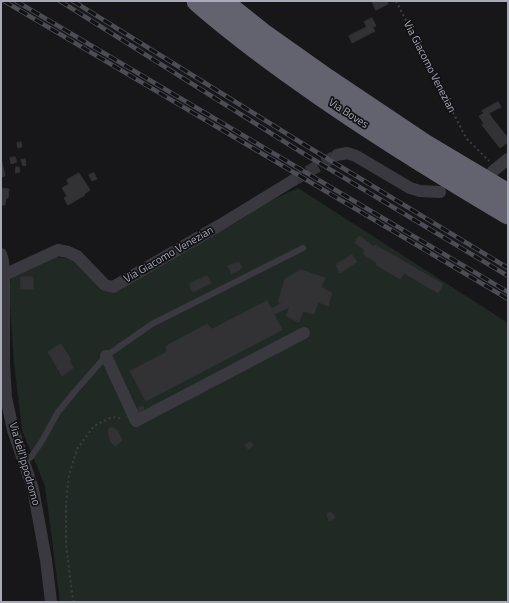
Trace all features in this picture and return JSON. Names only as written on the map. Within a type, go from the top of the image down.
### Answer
[{"type":"highway","name":"Via Boves","points":[[197,1],[273,62],[335,106],[408,153],[508,214]]},
{"type":"highway","name":"Via Boves","points":[[222,1],[262,33],[327,79],[424,144],[508,194]]},
{"type":"highway","name":"Via Boves","points":[[240,1],[327,79]]},
{"type":"street","points":[[337,155],[347,153],[356,156],[410,188],[420,191],[440,192]]},
{"type":"street","points":[[494,170],[508,159]]},
{"type":"street","name":"Via Giacomo Venezian","points":[[4,275],[58,250],[77,256],[105,284],[114,287],[292,181]]},
{"type":"street","name":"Via dell'Ippodromo","points":[[1,254],[4,275],[4,365],[6,397],[13,430],[33,489],[46,560],[51,602]]},
{"type":"street","points":[[106,356],[136,421],[304,333]]},
{"type":"lane","points":[[24,462],[31,457],[42,442],[58,412],[106,356],[152,324],[303,248]]},
{"type":"path","name":"Via Giacomo Venezian","points":[[396,1],[467,139],[494,170]]},
{"type":"path","points":[[74,602],[66,544],[66,505],[70,475],[77,449],[94,426],[112,417],[136,421]]},
{"type":"shaded area","points":[[298,188],[508,323],[508,602],[60,602],[45,486],[22,430],[14,363],[9,290],[11,277],[57,257],[75,260],[102,287],[195,244],[233,224],[270,201]]},
{"type":"building","points":[[372,1],[387,1],[388,4],[376,10]]},
{"type":"building","points":[[372,18],[376,26],[373,27],[371,25],[367,27],[364,22]]},
{"type":"building","points":[[371,25],[375,31],[352,43],[349,36]]},
{"type":"building","points":[[498,102],[501,107],[489,113],[492,118],[484,124],[479,116],[484,113],[482,111]]},
{"type":"building","points":[[492,118],[508,138],[508,142],[500,148],[482,125]]},
{"type":"building","points":[[21,142],[22,147],[18,148],[17,143]]},
{"type":"building","points":[[15,157],[17,162],[11,164],[10,158]]},
{"type":"building","points":[[1,158],[5,176],[1,177]]},
{"type":"building","points":[[25,159],[26,165],[23,166],[21,160]]},
{"type":"building","points":[[16,167],[19,167],[20,172],[16,173]]},
{"type":"building","points":[[79,173],[90,190],[84,194],[85,195],[68,205],[64,198],[67,196],[62,188],[69,184],[67,180]]},
{"type":"building","points":[[94,173],[97,179],[92,181],[89,175]]},
{"type":"building","points":[[1,188],[9,189],[8,198],[6,198],[5,205],[1,205]]},
{"type":"building","points":[[359,236],[373,247],[375,245],[384,250],[377,263],[363,254],[365,250],[355,243]]},
{"type":"building","points":[[384,250],[443,284],[438,293],[404,273],[400,279],[376,265]]},
{"type":"building","points":[[352,255],[357,262],[340,273],[336,265]]},
{"type":"building","points":[[239,262],[242,268],[232,274],[228,266]]},
{"type":"building","points":[[301,270],[325,278],[321,287],[332,293],[328,306],[318,302],[314,314],[303,311],[299,322],[286,316],[290,307],[274,314],[271,309],[282,303],[278,302],[285,279]]},
{"type":"building","points":[[207,276],[211,283],[193,292],[189,284]]},
{"type":"building","points":[[21,277],[33,277],[33,289],[21,289]]},
{"type":"building","points":[[267,301],[282,330],[146,401],[130,371],[167,352],[166,346],[207,324],[212,329]]},
{"type":"building","points":[[61,344],[71,359],[69,361],[73,368],[62,376],[48,352]]},
{"type":"building","points":[[143,406],[144,409],[139,412],[138,408]]},
{"type":"building","points":[[111,427],[118,431],[122,440],[115,446],[111,442],[108,432]]},
{"type":"building","points":[[251,442],[253,446],[248,449],[245,445]]},
{"type":"building","points":[[331,512],[335,518],[329,521],[327,514]]},
{"type":"tunnel","points":[[292,181],[337,155]]},
{"type":"railway","points":[[4,1],[508,299]]},
{"type":"railway","points":[[16,1],[508,292]]},
{"type":"railway","points":[[60,1],[296,149],[508,276]]},
{"type":"railway","points":[[73,1],[300,142],[508,268]]}]
